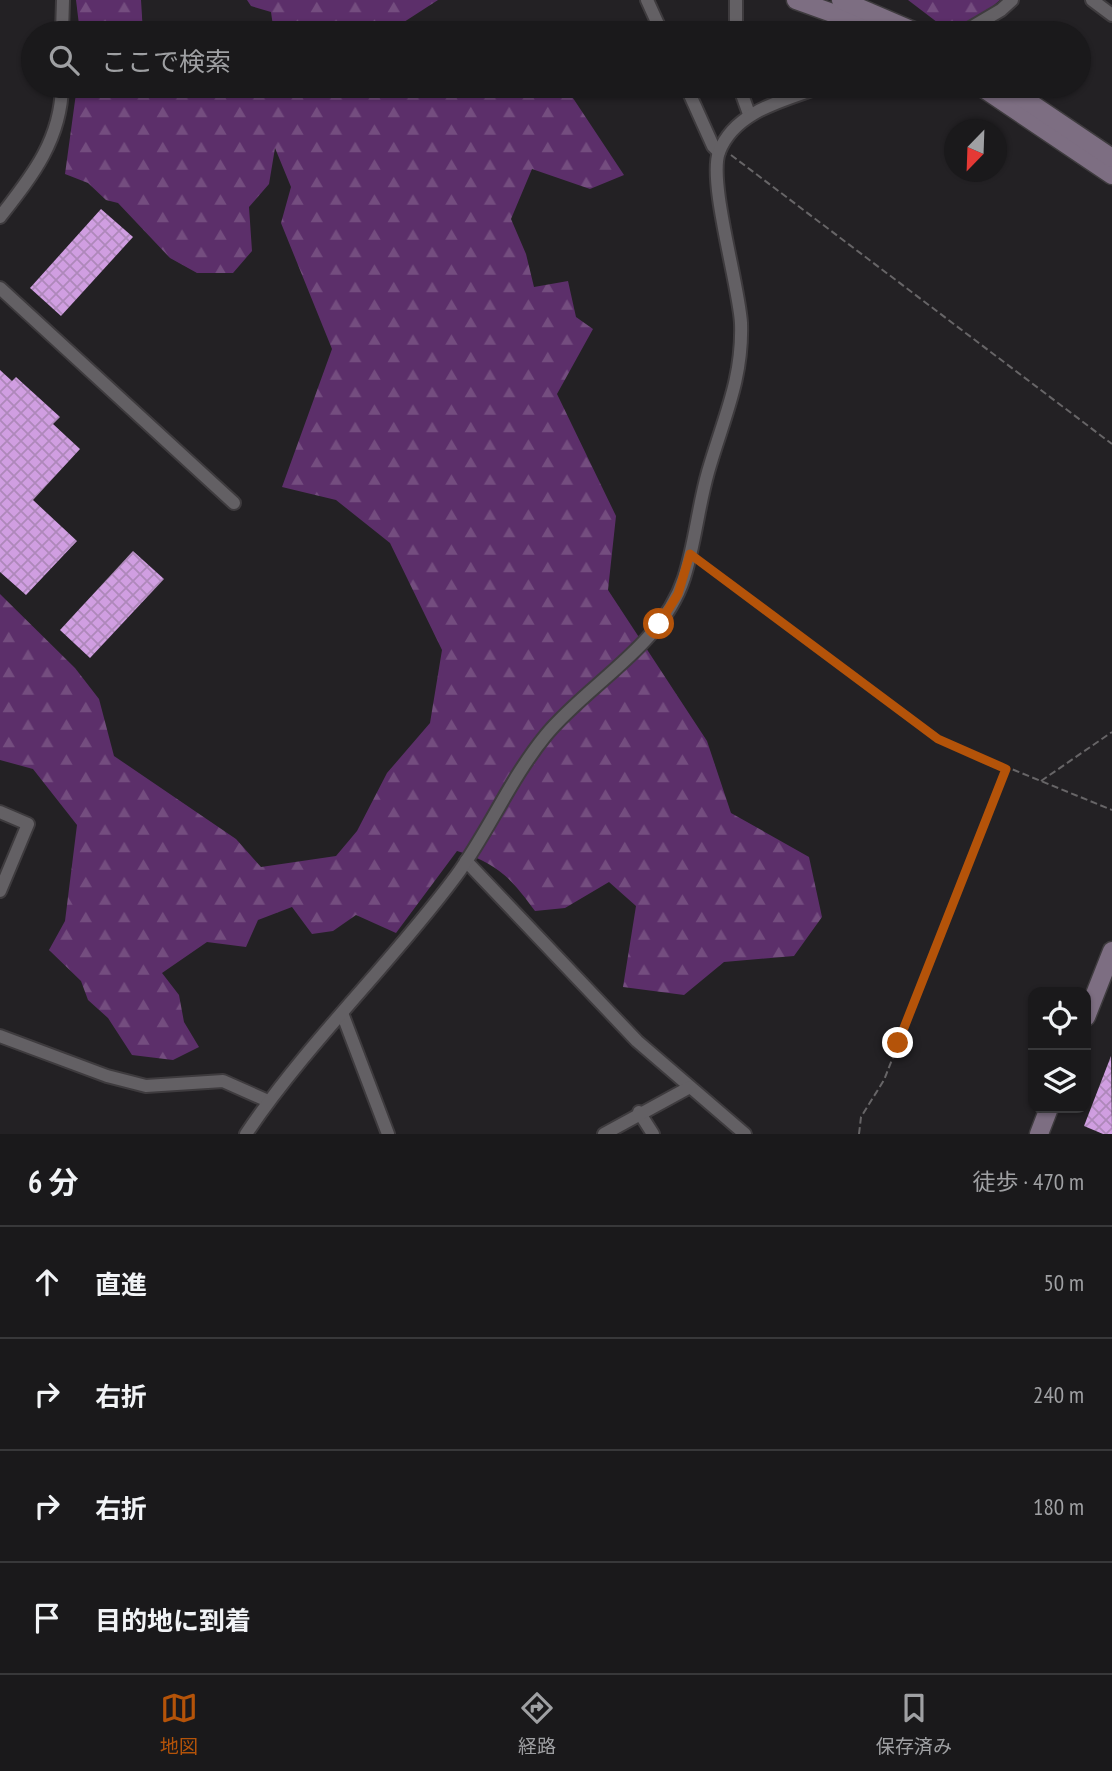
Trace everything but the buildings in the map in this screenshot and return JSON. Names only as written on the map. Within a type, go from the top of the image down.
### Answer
[{"type":"street","points":[[62,21],[63,0]]},
{"type":"street","points":[[647,0],[657,21]]},
{"type":"street","points":[[736,0],[736,21]]},
{"type":"street","points":[[796,0],[855,21]]},
{"type":"street","points":[[841,0],[890,21]]},
{"type":"street","points":[[982,21],[1012,0]]},
{"type":"street","points":[[1092,0],[1112,15]]},
{"type":"street","points":[[0,217],[35,173],[53,140],[62,98]]},
{"type":"street","points":[[691,98],[713,146],[720,150]]},
{"type":"street","points":[[743,98],[749,114]]},
{"type":"street","points":[[246,1134],[268,1101],[466,861],[510,785],[545,737],[592,687],[646,639],[671,608],[690,554],[707,473],[740,370],[741,320],[720,190],[720,150],[749,114],[791,98]]},
{"type":"street","points":[[998,98],[1112,174]]},
{"type":"street","points":[[1023,98],[1112,158]]},
{"type":"street","points":[[0,288],[233,503]]},
{"type":"street","points":[[0,812],[28,824],[0,891]]},
{"type":"street","points":[[466,861],[636,1041],[745,1134]]},
{"type":"street","points":[[1091,1004],[1112,951]]},
{"type":"street","points":[[342,1013],[388,1134]]},
{"type":"street","points":[[0,1037],[107,1076],[146,1086],[223,1081],[268,1101]]},
{"type":"street","points":[[604,1134],[639,1112],[690,1087]]},
{"type":"street","points":[[639,1112],[653,1134]]},
{"type":"street","points":[[1039,1134],[1047,1113]]},
{"type":"path","points":[[720,150],[1112,444]]},
{"type":"path","points":[[690,554],[938,739],[1112,810]]},
{"type":"path","points":[[1040,782],[1112,732]]},
{"type":"path","points":[[859,1134],[861,1117],[884,1080],[1006,769]]},
{"type":"green space","points":[[76,0],[141,0],[142,21],[79,21]]},
{"type":"green space","points":[[247,0],[438,0],[406,21],[272,21],[271,12],[251,6]]},
{"type":"green space","points":[[908,0],[1000,0],[973,21],[936,21]]},
{"type":"green space","points":[[75,98],[573,98],[624,175],[590,189],[532,169],[511,219],[526,254],[534,287],[568,281],[576,317],[593,329],[557,394],[616,516],[608,590],[707,741],[731,813],[809,857],[822,917],[794,956],[724,962],[684,995],[623,987],[636,906],[609,882],[565,908],[535,911],[502,873],[483,861],[457,851],[396,933],[356,915],[333,931],[312,934],[292,907],[258,920],[246,947],[207,942],[162,973],[179,995],[184,1022],[199,1047],[173,1060],[132,1055],[108,1018],[88,1000],[81,981],[49,950],[65,921],[77,825],[33,769],[0,760],[0,594],[75,668],[99,699],[114,756],[236,839],[261,867],[336,856],[357,831],[387,773],[430,723],[442,650],[390,543],[336,500],[282,487],[332,349],[281,223],[291,187],[275,148],[269,184],[249,207],[252,251],[233,273],[197,273],[170,258],[118,203],[106,200],[88,183],[65,174]]},
{"type":"route","points":[[659,624],[678,594],[690,554],[938,739],[1006,769],[898,1043]]}]
